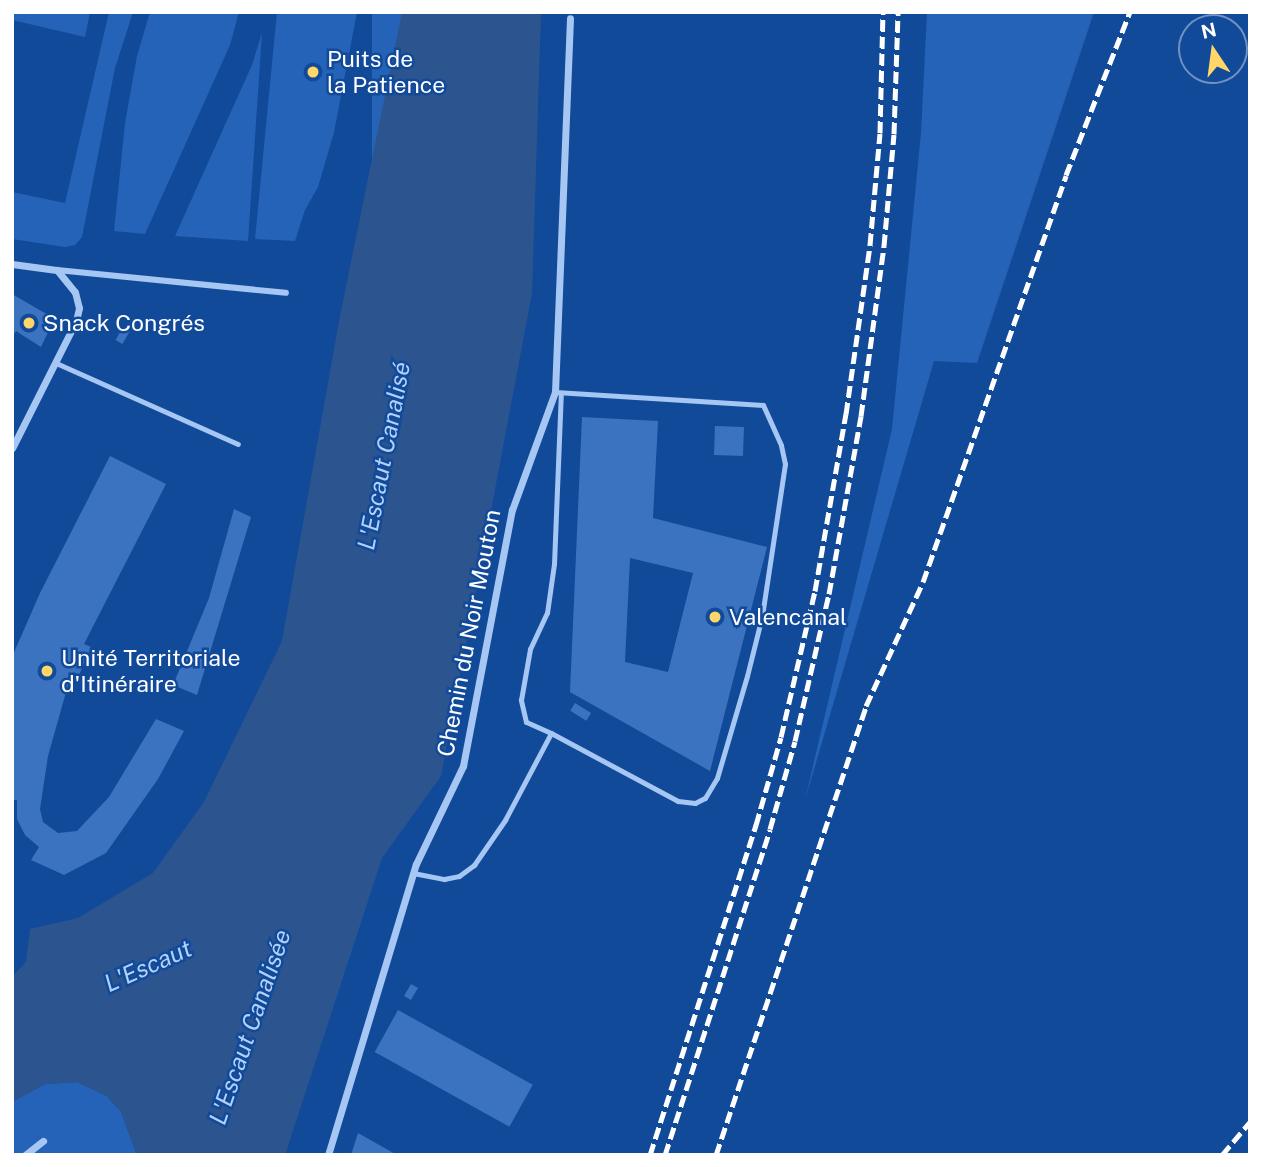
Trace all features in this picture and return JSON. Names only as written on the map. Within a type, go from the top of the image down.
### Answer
[{"type":"street","name":"Chemin du Noir Mouton","points":[[328,1155],[413,873],[463,766],[507,530],[558,393],[570,18]]},
{"type":"street","points":[[12,264],[286,293]]},
{"type":"street","points":[[12,448],[56,363],[79,308],[75,292],[57,270]]},
{"type":"street","points":[[25,1155],[43,1141]]},
{"type":"lane","points":[[56,363],[239,444]]},
{"type":"lane","points":[[558,393],[764,405],[785,454],[753,654],[717,778],[705,798],[695,803],[678,802],[526,722],[522,700],[530,649],[547,612],[554,564],[558,393]]},
{"type":"lane","points":[[413,873],[444,879],[458,876],[474,865],[505,820],[551,733]]},
{"type":"shaded area","points":[[12,12],[90,12],[85,37],[12,20]]},
{"type":"shaded area","points":[[109,12],[133,12],[115,68],[82,237],[75,245],[65,247],[12,239],[12,192],[65,203]]},
{"type":"shaded area","points":[[150,12],[239,12],[230,45],[145,234],[114,231],[125,123],[137,56]]},
{"type":"shaded area","points":[[277,12],[357,12],[334,132],[318,187],[305,210],[295,241],[255,239]]},
{"type":"shaded area","points":[[372,12],[402,12],[402,204],[372,204]]},
{"type":"shaded area","points":[[927,12],[1094,12],[977,363],[934,361],[805,800],[892,429],[921,133]]},
{"type":"shaded area","points":[[262,33],[248,241],[175,236],[252,65]]},
{"type":"shaded area","points":[[77,1082],[107,1096],[121,1112],[137,1155],[12,1155],[12,1102],[45,1084]]},
{"type":"water","points":[[402,12],[541,12],[532,293],[441,776],[382,858],[285,1155],[137,1155],[121,1112],[107,1096],[77,1082],[45,1084],[12,1102],[12,977],[26,962],[30,929],[78,918],[153,873],[204,802],[282,641],[340,316]]},
{"type":"building","points":[[12,294],[50,316],[51,326],[41,347],[16,331],[12,337]]},
{"type":"building","points":[[123,327],[130,331],[122,344],[116,340]]},
{"type":"building","name":"Valencanal","points":[[582,417],[658,421],[653,518],[767,547],[710,771],[570,692]],"holes":[[[630,558],[693,573],[668,672],[625,662]]]},
{"type":"building","points":[[715,426],[744,427],[743,456],[714,455]]},
{"type":"building","name":"Unité Territoriale d'Itinéraire","points":[[110,456],[166,484],[84,644],[91,647],[74,687],[68,685],[48,756],[40,809],[43,822],[58,833],[77,831],[109,797],[156,719],[184,731],[158,779],[106,853],[64,875],[31,860],[39,847],[25,835],[17,819],[17,800],[12,800],[12,657],[40,593]]},
{"type":"building","name":"Unité Territoriale d'Itinéraire","points":[[234,509],[251,517],[197,695],[173,685],[209,598]]},
{"type":"building","points":[[575,703],[591,713],[586,721],[570,711]]},
{"type":"building","points":[[411,984],[418,988],[411,1000],[404,996]]},
{"type":"building","points":[[398,1010],[533,1085],[509,1127],[375,1052]]},
{"type":"building","points":[[358,1133],[397,1155],[351,1155]]},
{"type":"railway","points":[[650,1155],[756,825],[781,737],[815,591],[846,414],[870,245],[880,133],[883,12]]},
{"type":"railway","points":[[665,1155],[770,829],[795,741],[829,594],[861,416],[884,246],[894,134],[898,12]]},
{"type":"railway","points":[[716,1155],[866,706],[923,582],[1066,175],[1130,12]]},
{"type":"railway","points":[[1222,1155],[1250,1122]]},
{"type":"place","name":"Puits de la Patience","points":[[313,72]]},
{"type":"place","name":"Snack Congrés","points":[[29,323]]},
{"type":"place","name":"Valencanal","points":[[715,617]]},
{"type":"place","name":"Unité Territoriale d'Itinéraire","points":[[47,671]]},
{"type":"water label","name":"L'Escaut Canalisé","points":[[384,456]]},
{"type":"water label","name":"L'Escaut","points":[[148,966]]},
{"type":"water label","name":"L'Escaut Canalisée","points":[[250,1027]]}]
